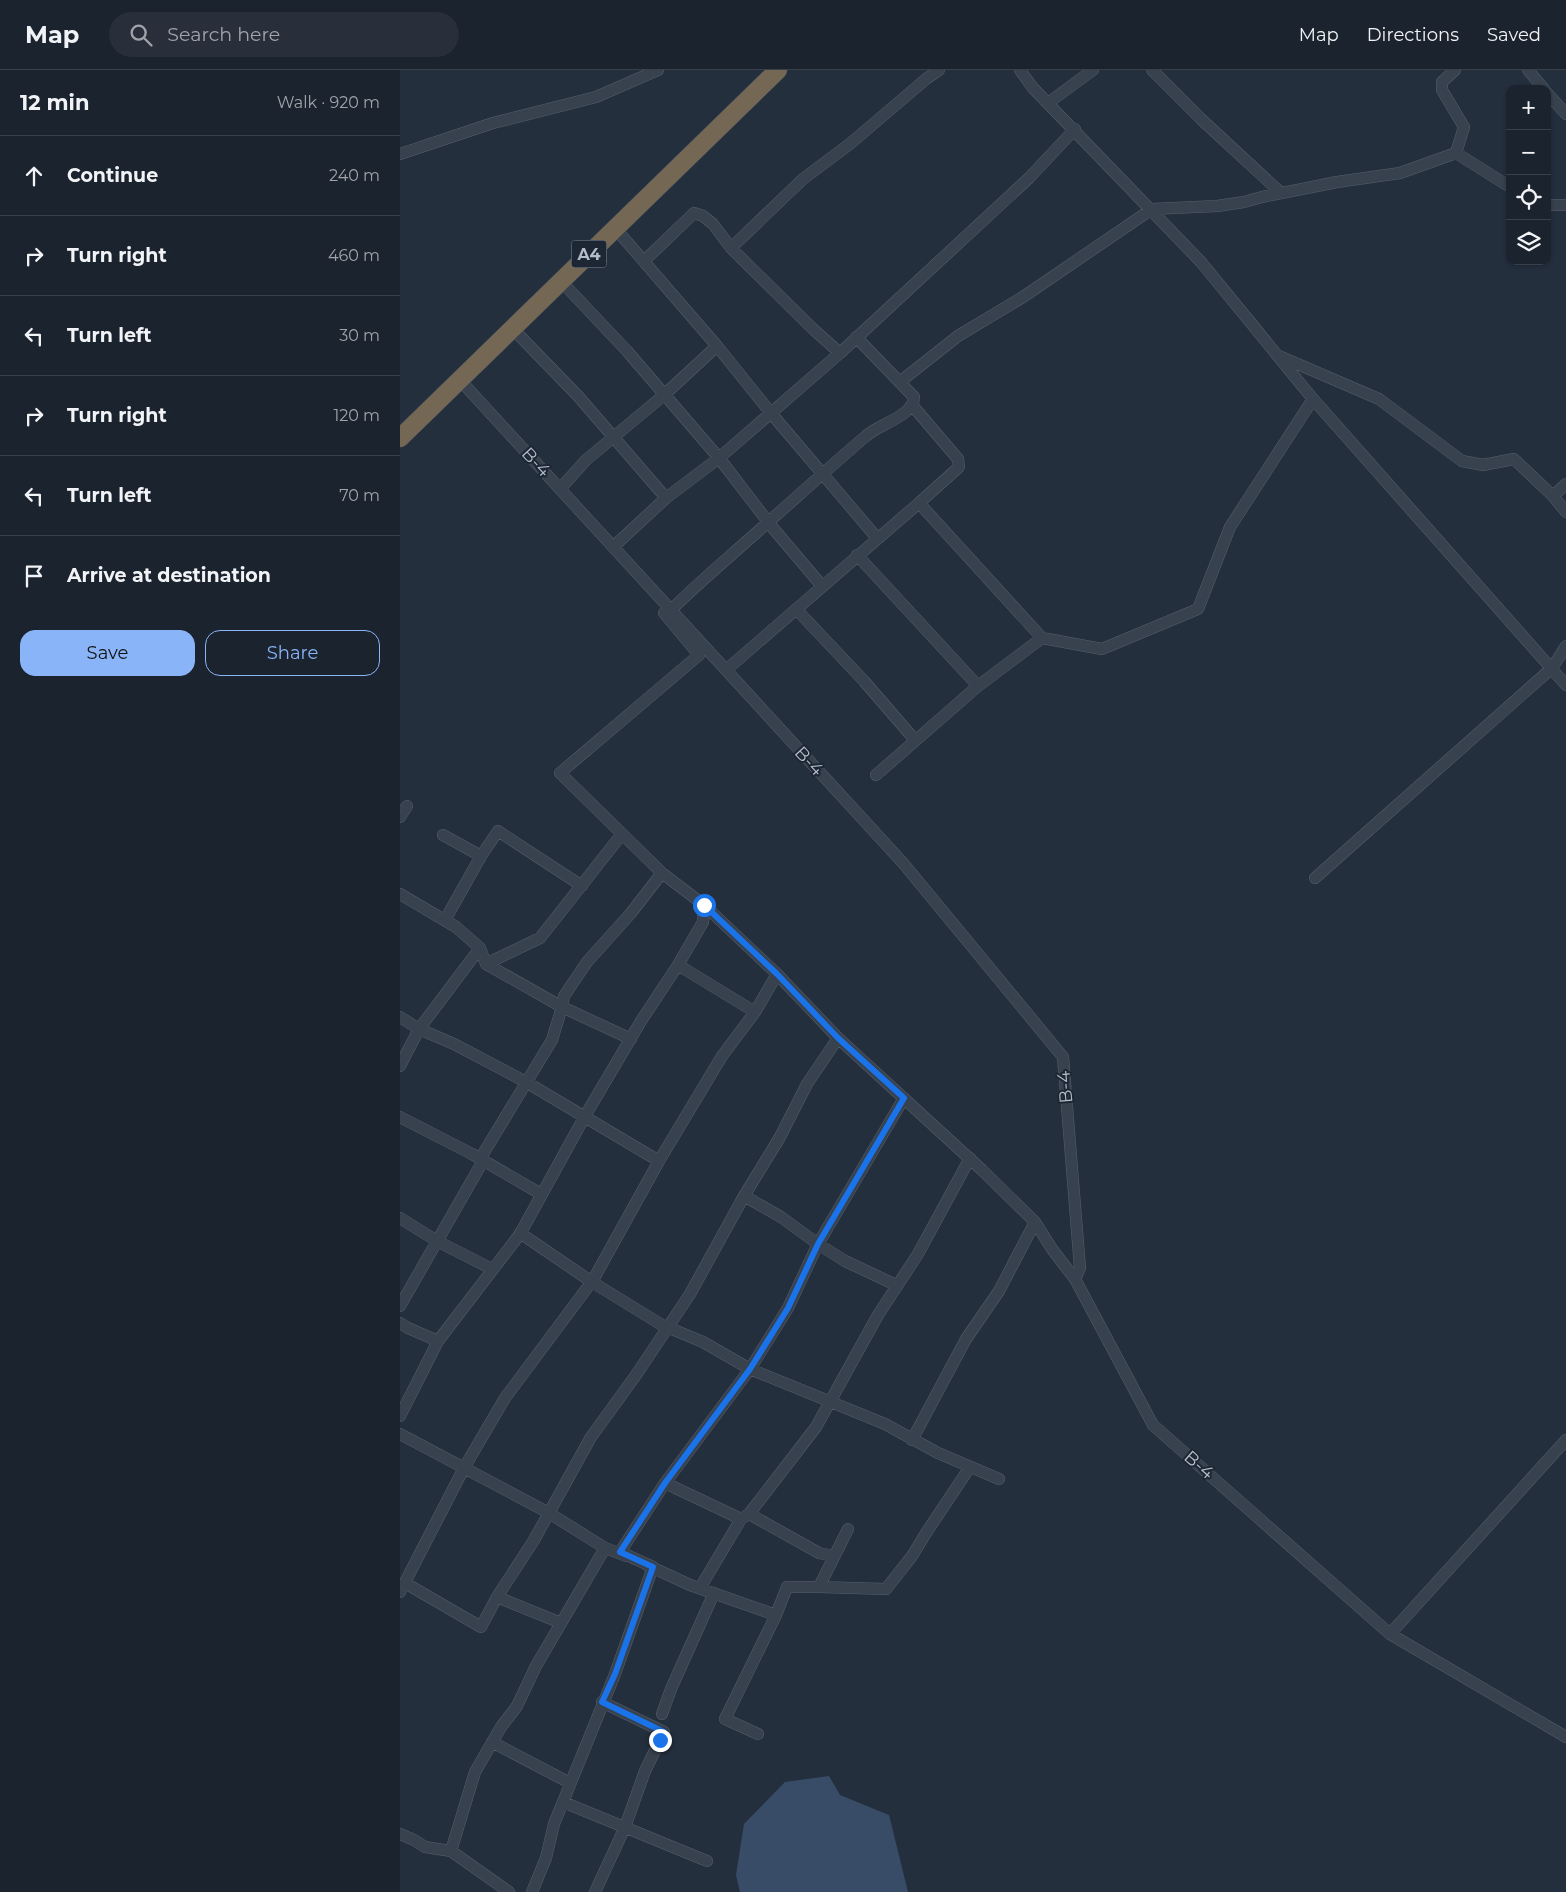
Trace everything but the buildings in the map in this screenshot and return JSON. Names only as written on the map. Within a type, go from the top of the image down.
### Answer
[{"type":"highway","name":"A4","points":[[400,438],[778,70]]},
{"type":"street","points":[[629,70],[630,82]]},
{"type":"street","points":[[400,154],[493,123],[596,96],[658,70]]},
{"type":"street","points":[[731,248],[803,179],[851,143],[939,70]]},
{"type":"street","points":[[1020,70],[1033,88],[1075,129],[1201,262],[1275,355],[1566,685]]},
{"type":"street","points":[[1048,102],[1093,70]]},
{"type":"street","points":[[1152,70],[1201,119],[1281,193]]},
{"type":"street","points":[[1455,70],[1442,82],[1442,90],[1464,127],[1456,153]]},
{"type":"street","points":[[1528,70],[1541,85]]},
{"type":"street","points":[[1551,97],[1566,114]]},
{"type":"street","points":[[614,547],[666,498],[719,458],[840,353],[1029,178],[1075,129]]},
{"type":"street","points":[[901,382],[958,336],[1023,296],[1152,209],[1217,206],[1244,202],[1281,193],[1400,173],[1456,153]]},
{"type":"street","points":[[1456,153],[1506,184]]},
{"type":"street","points":[[1551,205],[1566,205]]},
{"type":"street","points":[[644,261],[694,213],[703,216],[713,224],[731,248],[840,353]]},
{"type":"street","points":[[615,228],[717,346],[770,412],[877,538]]},
{"type":"street","points":[[561,281],[627,351],[719,458],[768,522],[822,586]]},
{"type":"street","points":[[512,328],[578,396],[666,498]]},
{"type":"street","points":[[671,610],[699,581],[824,475],[868,434],[910,409],[914,396],[856,337]]},
{"type":"street","points":[[717,346],[664,395],[586,460],[563,492],[699,655],[560,773],[662,873],[704,905],[777,974],[838,1038],[970,1158],[1035,1222],[1052,1249],[1075,1279]]},
{"type":"street","points":[[1275,355],[1379,399],[1462,461],[1483,466],[1514,459],[1553,496],[1566,512]]},
{"type":"street","name":"B-4","points":[[460,380],[904,864],[1062,1057],[1080,1268],[1075,1279],[1153,1424],[1390,1634],[1566,1737]]},
{"type":"street","points":[[919,503],[1042,638],[1102,649],[1198,609],[1230,527],[1313,399]]},
{"type":"street","points":[[726,670],[959,467],[958,459],[912,406]]},
{"type":"street","points":[[1553,496],[1566,484]]},
{"type":"street","points":[[857,555],[978,686]]},
{"type":"street","points":[[796,609],[915,740]]},
{"type":"street","points":[[876,775],[978,686],[1042,638]]},
{"type":"street","points":[[1315,878],[1552,668],[1566,646]]},
{"type":"street","points":[[400,817],[407,806]]},
{"type":"street","points":[[445,920],[481,856],[498,831],[582,886]]},
{"type":"street","points":[[486,964],[540,938],[622,834]]},
{"type":"street","points":[[443,835],[481,856]]},
{"type":"street","points":[[400,1306],[526,1082],[552,1040],[564,996],[587,962],[631,913],[662,873]]},
{"type":"street","points":[[400,894],[456,927],[480,948],[486,964],[562,1007],[631,1039]]},
{"type":"street","points":[[400,1416],[438,1341],[520,1233],[585,1116],[703,922],[704,905]]},
{"type":"street","points":[[400,1066],[419,1029],[480,948]]},
{"type":"street","points":[[678,965],[755,1012]]},
{"type":"street","points":[[777,974],[755,1012],[722,1056],[592,1282],[505,1398],[464,1468],[402,1588],[481,1628],[497,1597],[527,1552],[591,1437],[669,1327],[690,1294],[744,1196],[780,1137],[807,1084],[838,1038]]},
{"type":"street","points":[[400,1017],[419,1029],[454,1044],[526,1082],[660,1162]]},
{"type":"street","points":[[776,1615],[700,1588],[620,1552],[665,1483],[750,1369],[788,1308],[818,1244],[904,1098]]},
{"type":"street","points":[[400,1117],[482,1160],[541,1194]]},
{"type":"street","points":[[700,1588],[745,1516],[816,1427],[896,1285],[918,1254],[970,1158]]},
{"type":"street","points":[[744,1196],[782,1217],[818,1244],[845,1261],[896,1285]]},
{"type":"street","points":[[400,1218],[437,1241],[492,1269]]},
{"type":"street","points":[[912,1440],[966,1339],[999,1291],[1035,1222]]},
{"type":"street","points":[[520,1233],[592,1282],[662,1325],[703,1342],[750,1369],[885,1424],[912,1440],[1000,1479]]},
{"type":"street","points":[[400,1323],[438,1341]]},
{"type":"street","points":[[400,1434],[549,1513],[605,1548],[653,1567]]},
{"type":"street","points":[[1390,1634],[1566,1440]]},
{"type":"street","points":[[758,1734],[725,1719],[776,1615],[787,1587],[886,1589],[912,1556],[970,1466]]},
{"type":"street","points":[[665,1483],[745,1516],[819,1553],[833,1556]]},
{"type":"street","points":[[819,1587],[848,1529]]},
{"type":"street","points":[[451,1851],[475,1772],[492,1742],[517,1706],[536,1666],[605,1548]]},
{"type":"street","points":[[532,1892],[546,1858],[554,1824],[615,1674],[653,1567]]},
{"type":"street","points":[[662,1714],[671,1689],[714,1593]]},
{"type":"street","points":[[497,1597],[561,1623]]},
{"type":"street","points":[[594,1892],[624,1827],[645,1771],[664,1732],[602,1702]]},
{"type":"street","points":[[492,1742],[570,1783]]},
{"type":"street","points":[[563,1802],[707,1861]]},
{"type":"street","points":[[400,1834],[425,1847],[451,1851],[509,1892]]},
{"type":"water","points":[[829,1776],[840,1795],[889,1815],[908,1892],[740,1892],[736,1875],[744,1824],[785,1782]]},
{"type":"route","points":[[660,1740],[664,1732],[602,1702],[615,1674],[653,1567],[620,1552],[665,1483],[750,1369],[788,1308],[818,1244],[904,1098],[838,1038],[777,974],[704,905]]}]
